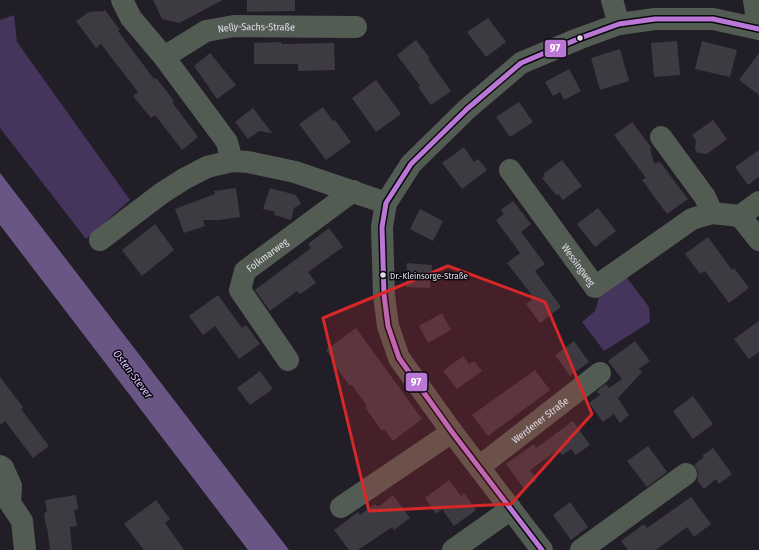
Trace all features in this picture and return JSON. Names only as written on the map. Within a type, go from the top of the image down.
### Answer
[{"type":"street","points":[[122,0],[131,18],[164,57],[227,142],[232,162]]},
{"type":"street","points":[[612,0],[619,24]]},
{"type":"street","points":[[542,550],[398,358],[388,326],[384,295],[382,227],[386,203],[411,164],[467,109],[520,63],[619,24],[655,19],[713,19],[758,28],[754,0]]},
{"type":"street","name":"Nelly-Sachs-Straße","points":[[164,57],[206,31],[234,26],[356,27]]},
{"type":"street","points":[[661,137],[705,197],[712,213]]},
{"type":"street","points":[[100,240],[162,193],[184,179],[207,167],[232,162],[248,162],[295,172],[386,203]]},
{"type":"street","name":"Wessingweg","points":[[510,170],[595,287],[692,219],[712,213],[740,216]]},
{"type":"street","name":"Folkmarweg","points":[[288,360],[240,290],[245,271],[353,191]]},
{"type":"street","points":[[759,202],[740,216],[759,240]]},
{"type":"street","name":"Werdener Straße","points":[[479,467],[600,373]]},
{"type":"street","points":[[341,507],[452,432]]},
{"type":"street","points":[[0,466],[11,486],[5,503],[22,521],[25,550]]},
{"type":"street","points":[[581,550],[686,474]]},
{"type":"street","points":[[453,550],[511,508]]},
{"type":"highlighted area","points":[[448,266],[545,302],[592,414],[511,504],[369,511],[323,318]]},
{"type":"shaded area","points":[[14,15],[17,42],[130,200],[86,239],[0,128],[0,20]]},
{"type":"shaded area","points":[[624,274],[649,307],[650,322],[604,351],[582,322],[595,311],[600,294]]},
{"type":"water","name":"Osten-Stever","points":[[0,173],[289,550],[248,550],[0,225]]},
{"type":"building","points":[[153,0],[223,0],[179,23],[162,19]]},
{"type":"building","points":[[247,0],[295,0],[295,11],[247,12]]},
{"type":"building","points":[[105,10],[120,30],[118,31],[154,79],[156,78],[165,89],[174,101],[172,102],[198,137],[182,150],[155,115],[151,118],[133,96],[138,92],[101,44],[96,48],[76,21],[89,12],[102,12]]},
{"type":"building","points":[[488,18],[506,42],[486,57],[467,32]]},
{"type":"building","points":[[416,40],[430,58],[428,59],[451,91],[431,105],[418,87],[420,86],[397,55]]},
{"type":"building","points":[[677,41],[680,75],[654,77],[651,43]]},
{"type":"building","points":[[702,41],[737,50],[730,77],[695,69]]},
{"type":"building","points":[[281,42],[281,44],[334,43],[335,70],[298,71],[298,64],[254,64],[254,43]]},
{"type":"building","points":[[620,49],[629,81],[600,90],[591,58]]},
{"type":"building","points":[[210,53],[236,85],[217,99],[194,66]]},
{"type":"building","points":[[759,53],[759,95],[739,80]]},
{"type":"building","points":[[569,69],[581,91],[564,100],[560,92],[553,96],[545,82]]},
{"type":"building","points":[[376,80],[401,114],[376,132],[352,98]]},
{"type":"building","points":[[519,102],[533,122],[510,137],[496,117]]},
{"type":"building","points":[[323,107],[333,121],[335,120],[351,142],[326,160],[299,124]]},
{"type":"building","points":[[253,108],[272,133],[259,131],[248,139],[235,122]]},
{"type":"building","points":[[713,120],[727,139],[707,154],[698,153],[695,149],[696,140],[692,135]]},
{"type":"building","points":[[632,122],[651,147],[654,163],[660,162],[688,199],[667,214],[642,180],[646,178],[614,135]]},
{"type":"building","points":[[464,147],[474,162],[478,159],[487,170],[462,189],[442,163]]},
{"type":"building","points":[[759,150],[759,177],[748,185],[735,167]]},
{"type":"building","points":[[562,160],[582,186],[563,200],[558,194],[556,195],[542,178],[545,176],[543,174]]},
{"type":"building","points":[[236,188],[240,217],[219,220],[203,220],[205,226],[184,233],[175,209],[215,194],[214,191]]},
{"type":"building","points":[[270,188],[296,195],[301,204],[294,208],[291,220],[274,215],[275,212],[263,209]]},
{"type":"building","points":[[513,201],[531,224],[521,232],[545,264],[535,271],[561,307],[540,323],[526,304],[534,298],[507,263],[520,253],[496,220],[504,214],[501,210]]},
{"type":"building","points":[[598,208],[616,231],[595,247],[577,224]]},
{"type":"building","points":[[420,209],[443,221],[433,241],[410,229]]},
{"type":"building","points":[[155,224],[174,250],[142,276],[122,250]]},
{"type":"building","points":[[329,228],[343,247],[308,272],[316,283],[300,294],[297,291],[270,311],[255,290],[311,248],[308,244]]},
{"type":"building","points":[[708,237],[732,270],[734,268],[749,288],[729,303],[705,271],[700,274],[685,254]]},
{"type":"building","points":[[407,263],[432,265],[430,288],[406,287]]},
{"type":"building","points":[[218,295],[242,328],[246,325],[260,344],[239,359],[215,326],[203,335],[189,316]]},
{"type":"building","points":[[442,313],[451,330],[428,343],[419,326]]},
{"type":"building","points":[[759,321],[759,352],[749,359],[734,339]]},
{"type":"building","points":[[356,328],[422,419],[393,441],[384,429],[382,431],[352,385],[350,386],[332,362],[334,361],[326,350]]},
{"type":"building","points":[[574,341],[589,362],[570,376],[555,355]]},
{"type":"building","points":[[635,341],[650,361],[639,369],[642,372],[618,398],[629,415],[620,423],[614,414],[603,422],[589,403],[600,395],[597,391],[606,384],[609,388],[622,379],[608,361]]},
{"type":"building","points":[[463,356],[469,364],[474,361],[482,371],[457,389],[443,371]]},
{"type":"building","points":[[535,370],[550,390],[488,436],[472,415]]},
{"type":"building","points":[[260,371],[273,389],[250,405],[237,388]]},
{"type":"building","points":[[0,377],[23,407],[21,409],[49,446],[33,458],[5,421],[0,425]]},
{"type":"building","points":[[693,396],[713,424],[693,439],[673,411]]},
{"type":"building","points":[[573,421],[590,445],[576,455],[571,449],[562,455],[558,450],[530,470],[537,480],[524,489],[506,464],[534,444],[536,448]]},
{"type":"building","points":[[648,446],[667,472],[647,487],[627,461]]},
{"type":"building","points":[[713,448],[732,474],[719,484],[716,479],[704,489],[697,480],[698,472],[694,465],[704,457],[702,456]]},
{"type":"building","points":[[449,480],[461,496],[464,493],[476,510],[454,526],[442,509],[436,514],[425,498]]},
{"type":"building","points":[[76,495],[78,509],[74,510],[77,526],[70,527],[72,550],[50,550],[44,513],[47,512],[45,500]]},
{"type":"building","points":[[393,495],[410,518],[394,530],[392,527],[358,550],[349,550],[334,530],[358,512],[360,515],[375,504],[378,507]]},
{"type":"building","points":[[691,497],[711,524],[694,537],[687,527],[656,550],[628,550],[621,541],[644,524],[647,528]]},
{"type":"building","points":[[156,500],[170,519],[165,523],[184,550],[144,550],[124,524]]},
{"type":"building","points":[[570,502],[588,527],[571,540],[553,515]]},
{"type":"transit line","name":"97","points":[[542,550],[452,432],[399,358],[388,326],[384,295],[382,227],[386,203],[411,164],[467,109],[521,63],[578,39],[619,24],[655,19],[713,19],[759,29]]},
{"type":"place","name":"Dr.-Kleinsorge-Straße","points":[[383,275]]}]
